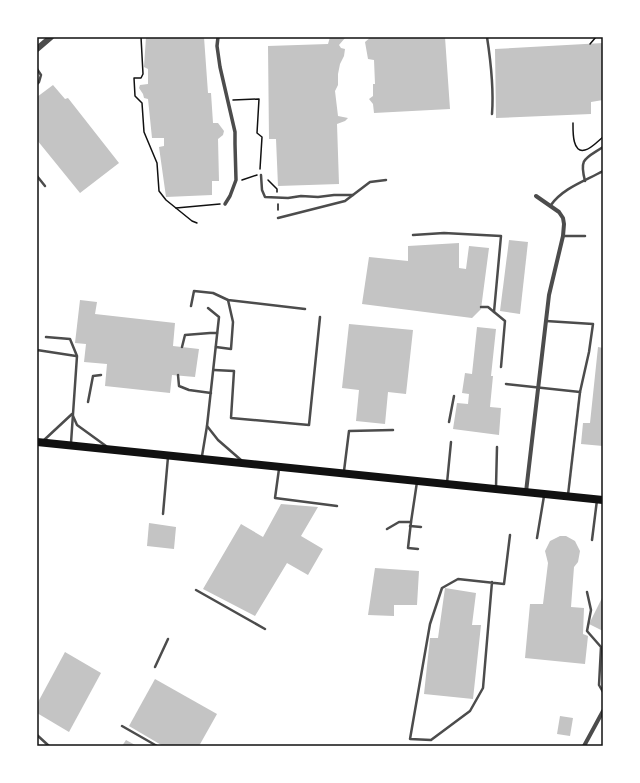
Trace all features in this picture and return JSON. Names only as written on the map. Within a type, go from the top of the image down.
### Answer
[{"type":"main road","points":[[39,442],[600,500]]},
{"type":"street","points":[[37,49],[51,37]]},
{"type":"street","points":[[218,37],[217,46],[220,67],[235,132],[236,180],[230,196],[225,204]]},
{"type":"street","points":[[526,492],[549,295],[563,236],[564,224],[563,218],[559,212],[536,196]]},
{"type":"street","points":[[584,746],[603,711]]},
{"type":"lane","points":[[486,37],[492,71],[492,114]]},
{"type":"lane","points":[[37,69],[41,75],[37,84]]},
{"type":"lane","points":[[585,181],[582,168],[583,162],[586,158],[603,147]]},
{"type":"lane","points":[[551,205],[558,197],[568,190],[603,171]]},
{"type":"lane","points":[[261,175],[262,190],[265,197],[278,198],[353,195]]},
{"type":"lane","points":[[37,176],[45,186]]},
{"type":"lane","points":[[278,218],[344,201],[370,182],[386,180]]},
{"type":"lane","points":[[413,235],[444,233],[501,236],[494,312]]},
{"type":"lane","points":[[563,236],[585,236]]},
{"type":"lane","points":[[191,306],[194,291],[213,293],[228,300],[305,309]]},
{"type":"lane","points":[[216,347],[231,349],[233,322],[228,300]]},
{"type":"lane","points":[[481,307],[488,307],[505,321],[501,367]]},
{"type":"lane","points":[[202,459],[214,370],[219,317],[208,308]]},
{"type":"lane","points":[[214,370],[234,371],[230,418],[309,425],[320,317]]},
{"type":"lane","points":[[546,321],[593,324],[589,352],[580,392],[568,497]]},
{"type":"lane","points":[[182,347],[185,335],[210,332],[217,333]]},
{"type":"lane","points":[[46,337],[70,339],[77,356],[71,446]]},
{"type":"lane","points":[[37,350],[77,356]]},
{"type":"lane","points":[[88,402],[93,376],[101,375]]},
{"type":"lane","points":[[178,375],[179,386],[189,390],[211,393]]},
{"type":"lane","points":[[506,384],[580,392]]},
{"type":"lane","points":[[449,422],[454,396]]},
{"type":"lane","points":[[39,442],[73,414]]},
{"type":"lane","points":[[73,414],[77,425],[111,450]]},
{"type":"lane","points":[[207,426],[218,440],[246,464]]},
{"type":"lane","points":[[343,474],[349,431],[393,430]]},
{"type":"lane","points":[[447,484],[451,442]]},
{"type":"lane","points":[[496,489],[497,447]]},
{"type":"lane","points":[[163,514],[168,456]]},
{"type":"lane","points":[[279,467],[275,498],[337,506]]},
{"type":"lane","points":[[417,481],[408,548],[418,549]]},
{"type":"lane","points":[[537,538],[544,494]]},
{"type":"lane","points":[[592,540],[600,500]]},
{"type":"lane","points":[[387,529],[399,522],[411,522]]},
{"type":"lane","points":[[410,526],[421,527]]},
{"type":"lane","points":[[492,582],[483,688],[470,711],[431,740],[410,739],[430,624],[442,588],[458,579],[492,582],[504,584],[510,535]]},
{"type":"lane","points":[[196,590],[265,629]]},
{"type":"lane","points":[[587,592],[591,610],[587,631],[601,646],[599,685],[603,692]]},
{"type":"lane","points":[[155,666],[168,639]]},
{"type":"lane","points":[[122,726],[157,746]]},
{"type":"lane","points":[[37,735],[49,746]]},
{"type":"path","points":[[140,37],[143,74],[141,78],[134,78],[135,96],[142,103],[144,132],[157,163],[159,191],[176,208],[192,221],[197,223]]},
{"type":"path","points":[[590,44],[596,37]]},
{"type":"path","points":[[227,101],[259,99],[257,133],[262,137],[261,173],[247,179],[236,180]]},
{"type":"path","points":[[573,122],[574,140],[580,150],[584,151],[588,149],[603,137]]},
{"type":"path","points":[[261,175],[277,189],[278,210]]},
{"type":"path","points":[[176,208],[225,204]]},
{"type":"building","points":[[146,37],[204,37],[208,93],[211,93],[213,123],[218,123],[224,131],[223,135],[218,139],[219,181],[212,181],[212,195],[166,197],[159,147],[164,146],[164,138],[152,138],[148,99],[144,98],[139,88],[140,85],[148,84],[148,69],[144,67]]},
{"type":"building","points":[[330,37],[345,38],[339,45],[341,48],[345,49],[338,74],[338,85],[335,91],[338,116],[348,118],[337,124],[339,184],[278,186],[276,139],[269,139],[268,46],[328,44]]},
{"type":"building","points":[[371,37],[445,37],[450,109],[374,113],[373,104],[369,99],[373,96],[373,84],[375,84],[374,60],[368,59],[365,42]]},
{"type":"building","points":[[603,43],[603,100],[591,102],[591,114],[496,118],[495,49]]},
{"type":"building","points":[[53,85],[65,99],[68,98],[119,163],[80,193],[37,140],[37,97]]},
{"type":"building","points":[[509,240],[528,242],[520,314],[500,311]]},
{"type":"building","points":[[459,243],[459,268],[466,269],[469,246],[489,248],[481,309],[472,318],[362,304],[369,257],[408,261],[408,246]]},
{"type":"building","points":[[80,300],[97,302],[95,314],[175,323],[173,346],[199,349],[195,377],[172,375],[170,393],[105,386],[107,364],[84,362],[86,344],[75,343]]},
{"type":"building","points":[[349,324],[413,330],[406,394],[388,392],[385,424],[356,421],[359,390],[342,388]]},
{"type":"building","points":[[477,327],[496,329],[491,376],[493,376],[490,407],[501,408],[499,435],[453,429],[457,403],[468,404],[469,394],[462,393],[465,373],[472,374]]},
{"type":"building","points":[[598,347],[603,348],[603,446],[581,444],[583,423],[590,423]]},
{"type":"building","points":[[281,504],[318,507],[301,536],[323,549],[308,575],[287,563],[255,616],[203,589],[241,524],[263,537]]},
{"type":"building","points":[[149,523],[176,527],[174,549],[147,546]]},
{"type":"building","points":[[560,536],[566,536],[575,541],[580,551],[578,562],[574,567],[571,607],[584,608],[583,634],[588,636],[585,664],[525,658],[530,604],[543,604],[548,563],[545,551],[550,541]]},
{"type":"building","points":[[375,568],[419,571],[417,605],[394,605],[394,616],[368,615]]},
{"type":"building","points":[[445,588],[476,593],[472,625],[481,625],[473,699],[424,694],[430,638],[438,638]]},
{"type":"building","points":[[602,598],[603,599],[603,631],[589,624]]},
{"type":"building","points":[[65,652],[101,673],[69,732],[37,713],[37,704]]},
{"type":"building","points":[[155,679],[217,714],[199,746],[163,746],[129,726]]},
{"type":"building","points":[[560,716],[573,718],[570,736],[557,734]]},
{"type":"building","points":[[126,740],[137,746],[122,746]]}]
